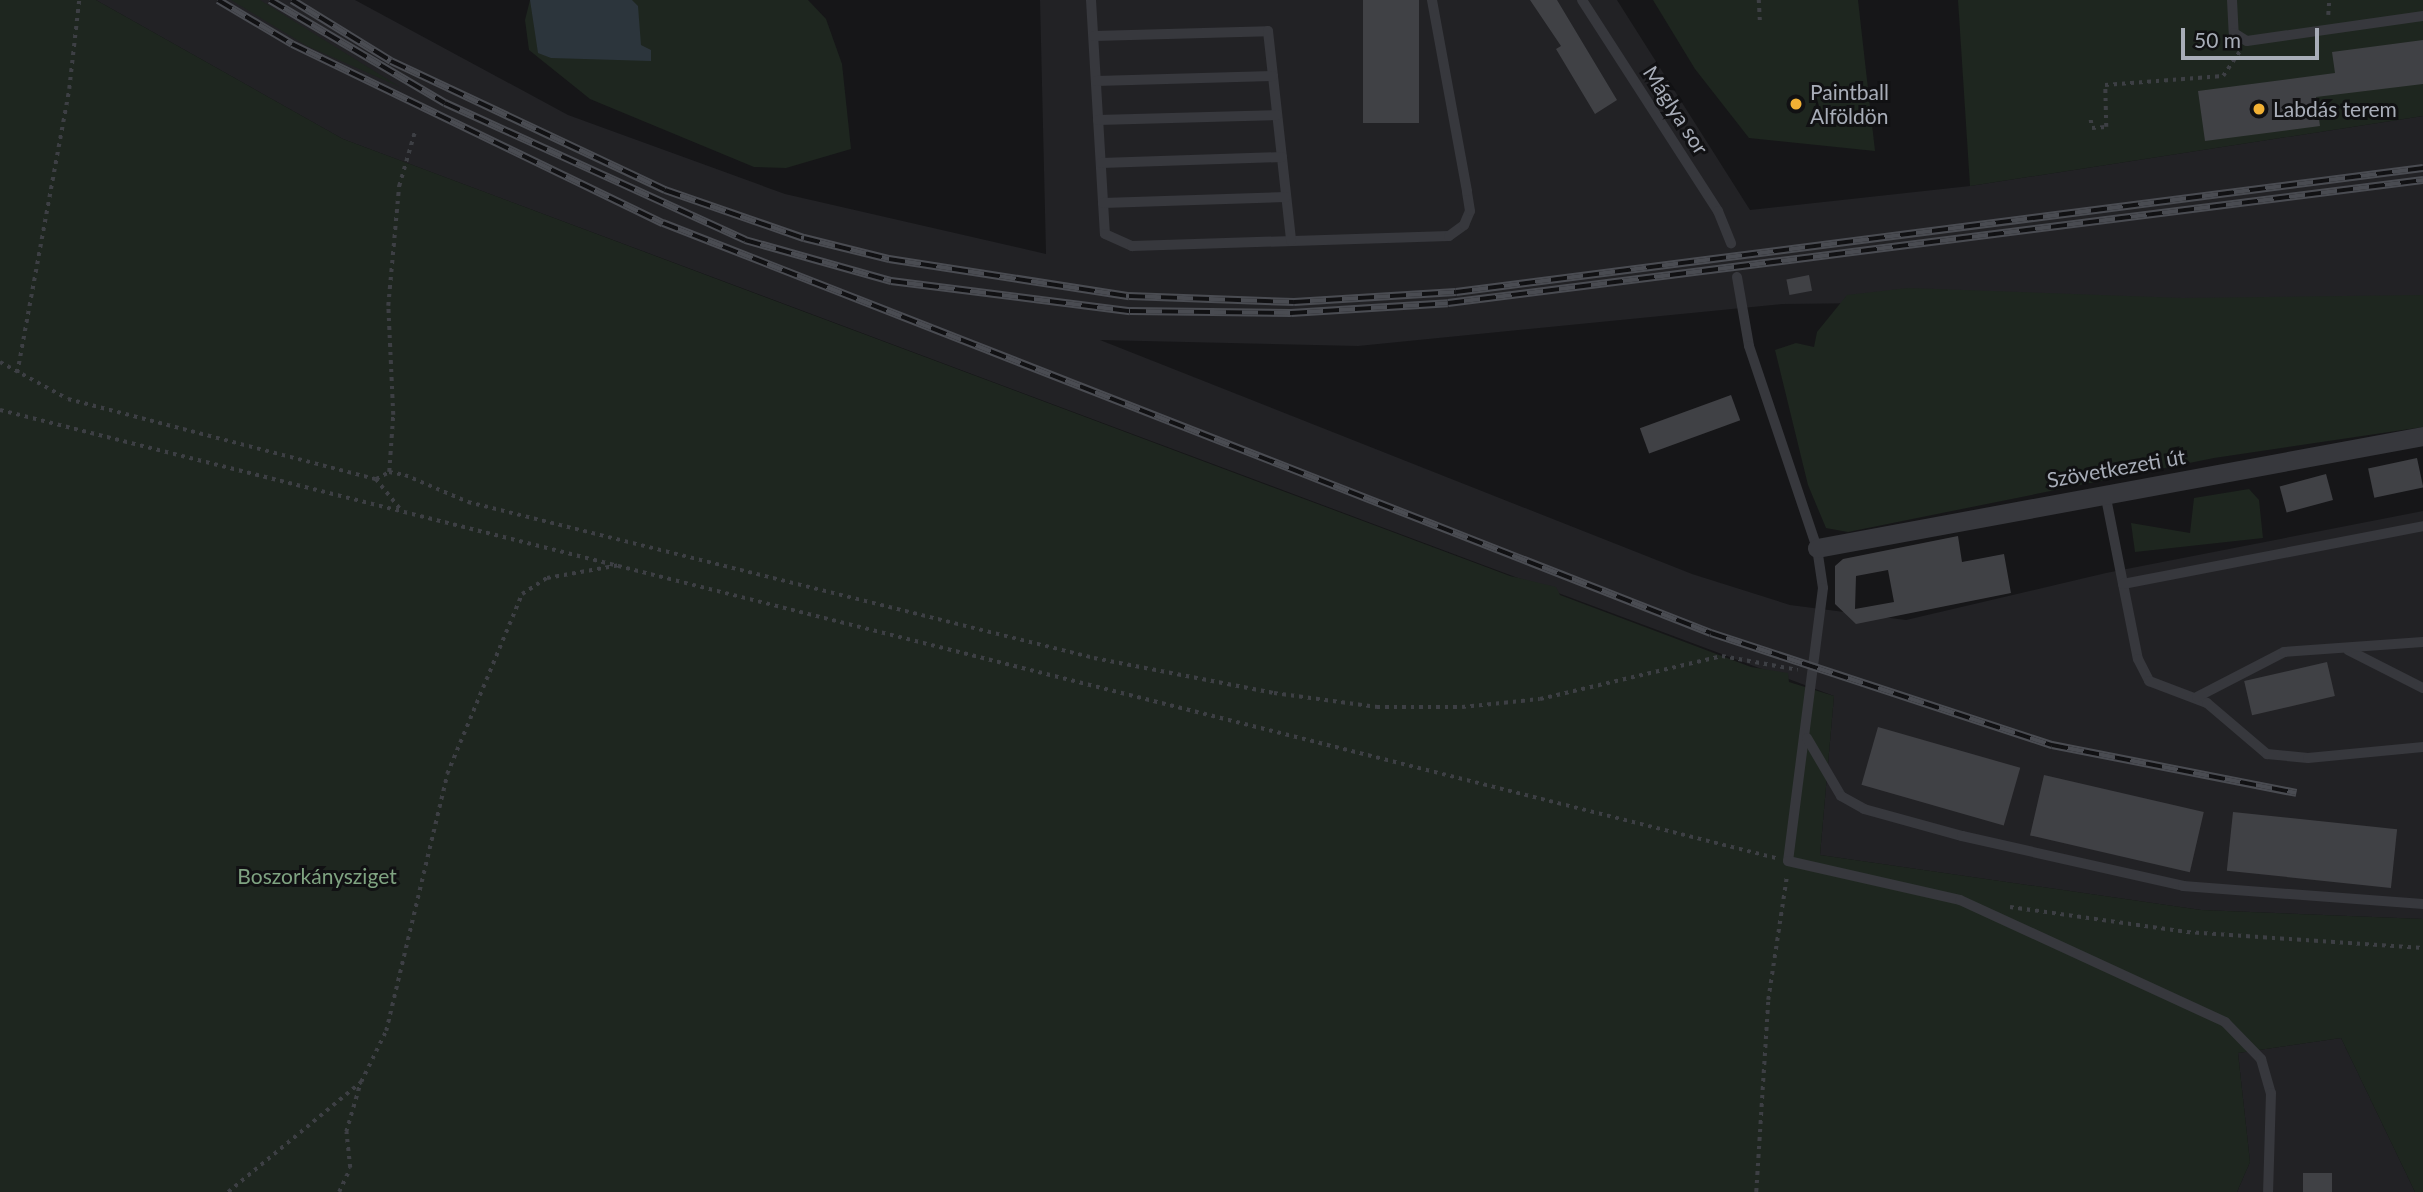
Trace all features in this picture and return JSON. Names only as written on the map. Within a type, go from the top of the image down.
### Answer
[{"type":"street","name":"Szövetkezeti út","points":[[1817,548],[2105,492],[2423,436]]},
{"type":"lane","points":[[1091,0],[1105,234],[1132,246],[1449,236],[1464,225],[1467,191],[1432,0]]},
{"type":"lane","name":"Máglya sor","points":[[1582,0],[1718,211],[1731,244]]},
{"type":"lane","points":[[2232,0],[2234,33],[2247,41],[2423,16]]},
{"type":"lane","points":[[1094,36],[1268,31],[1291,242]]},
{"type":"lane","points":[[1096,81],[1273,76]]},
{"type":"lane","points":[[1098,120],[1277,115]]},
{"type":"lane","points":[[1101,163],[1282,157]]},
{"type":"lane","points":[[1103,203],[1286,197]]},
{"type":"lane","points":[[1737,277],[1749,346],[1817,548],[1823,597],[1807,738],[1788,861],[1960,900],[2225,1022],[2261,1059],[2271,1093],[2268,1192]]},
{"type":"lane","points":[[2105,492],[2138,659],[2149,681],[2169,693],[2197,697],[2267,754],[2308,758],[2423,747]]},
{"type":"lane","points":[[2123,583],[2423,526]]},
{"type":"lane","points":[[2197,697],[2284,652],[2423,642]]},
{"type":"lane","points":[[2347,649],[2423,688]]},
{"type":"lane","points":[[1807,738],[1841,796],[1864,809],[1962,836],[2183,886],[2423,904]]},
{"type":"path","points":[[17,373],[69,89],[79,0]]},
{"type":"path","points":[[1759,0],[1760,21]]},
{"type":"path","points":[[2091,120],[2092,128],[2106,127],[2105,85],[2223,76],[2247,41]]},
{"type":"path","points":[[389,472],[393,415],[388,306],[399,186],[415,131]]},
{"type":"path","points":[[0,362],[68,399],[376,479],[401,511]]},
{"type":"path","points":[[0,410],[622,564],[1788,861],[1768,1000],[1756,1192]]},
{"type":"path","points":[[376,479],[389,472],[468,502],[801,586],[1094,658],[1274,693],[1377,707],[1462,707],[1540,699],[1722,656],[1815,675]]},
{"type":"path","points":[[339,1192],[350,1168],[346,1132],[361,1082],[386,1031],[447,774],[522,594],[547,578],[622,564]]},
{"type":"path","points":[[2000,905],[2187,932],[2423,948]]},
{"type":"path","points":[[228,1192],[361,1082]]},
{"type":"shaded area","points":[[96,0],[355,0],[568,115],[785,194],[1046,254],[1040,0],[1617,0],[1750,210],[1970,186],[2423,116],[2423,297],[1782,304],[1358,346],[1100,340],[1692,574],[1790,605],[1906,620],[2106,573],[2423,511],[2423,919],[2201,910],[1820,855],[1834,696],[343,139]]},
{"type":"shaded area","points":[[530,0],[632,0],[638,6],[641,45],[651,50],[651,61],[551,58],[538,53]]},
{"type":"shaded area","points":[[2341,1038],[2415,1192],[2237,1192],[2250,1162],[2238,1053]]},
{"type":"green space","name":"Boszorkánysziget","points":[[0,0],[96,0],[343,139],[1510,576],[1556,587],[1560,595],[1751,667],[1788,673],[1789,682],[1834,696],[1820,855],[2201,910],[2423,919],[2423,1192],[2415,1192],[2341,1038],[2238,1053],[2250,1162],[2237,1192],[0,1192]]},
{"type":"green space","points":[[231,0],[260,0],[400,87],[307,46]]},
{"type":"green space","points":[[530,0],[808,0],[826,19],[842,64],[851,149],[786,168],[754,167],[590,99],[529,50],[525,20]]},
{"type":"green space","name":"Paintball Alföldön","points":[[1653,0],[1858,0],[1875,151],[1749,138],[1695,69]]},
{"type":"green space","points":[[1958,0],[2423,0],[2423,116],[1970,186]]},
{"type":"green space","points":[[1908,288],[2182,298],[2423,295],[2423,427],[2214,458],[1848,532],[1826,528],[1808,485],[1775,350],[1796,343],[1814,347],[1817,332],[1847,295]]},
{"type":"green space","points":[[2249,489],[2259,500],[2263,538],[2135,552],[2131,523],[2190,533],[2194,498]]},
{"type":"building","points":[[1363,0],[1419,0],[1419,123],[1363,123]]},
{"type":"building","points":[[1530,0],[1557,0],[1617,100],[1595,114],[1556,49],[1561,46]]},
{"type":"building","points":[[2423,40],[2423,84],[2316,97],[2320,126],[2205,141],[2198,91],[2335,73],[2332,52]]},
{"type":"building","points":[[1809,275],[1812,291],[1789,295],[1786,279]]},
{"type":"building","points":[[1731,395],[1740,420],[1649,454],[1640,428]]},
{"type":"building","points":[[2417,458],[2423,487],[2374,498],[2368,468]]},
{"type":"building","points":[[2326,474],[2333,500],[2287,513],[2280,486]]},
{"type":"building","points":[[1958,536],[1962,562],[2004,554],[2011,593],[1856,624],[1835,604],[1835,566],[1843,559]],"holes":[[[1888,570],[1894,602],[1855,609],[1856,576]]]},
{"type":"building","points":[[2327,662],[2335,696],[2252,715],[2244,681]]},
{"type":"building","points":[[1878,727],[2020,768],[2004,825],[1861,785]]},
{"type":"building","points":[[2044,775],[2204,812],[2190,872],[2030,835]]},
{"type":"building","points":[[2233,812],[2397,829],[2391,888],[2227,871]]},
{"type":"building","points":[[2303,1173],[2332,1173],[2332,1192],[2303,1192]]},
{"type":"railway","points":[[218,0],[292,44],[663,223],[1711,633],[2052,745],[2296,793]]},
{"type":"railway","points":[[270,0],[445,103],[745,240],[891,281],[1130,311],[1291,313],[1448,303],[2423,180]]},
{"type":"railway","points":[[292,0],[391,61],[665,190],[804,238],[889,259],[1129,296],[1294,302],[1456,292],[2423,168]]},
{"type":"place","name":"Paintball Alföldön","points":[[1796,104]]},
{"type":"place","name":"Labdás terem","points":[[2259,109]]}]
